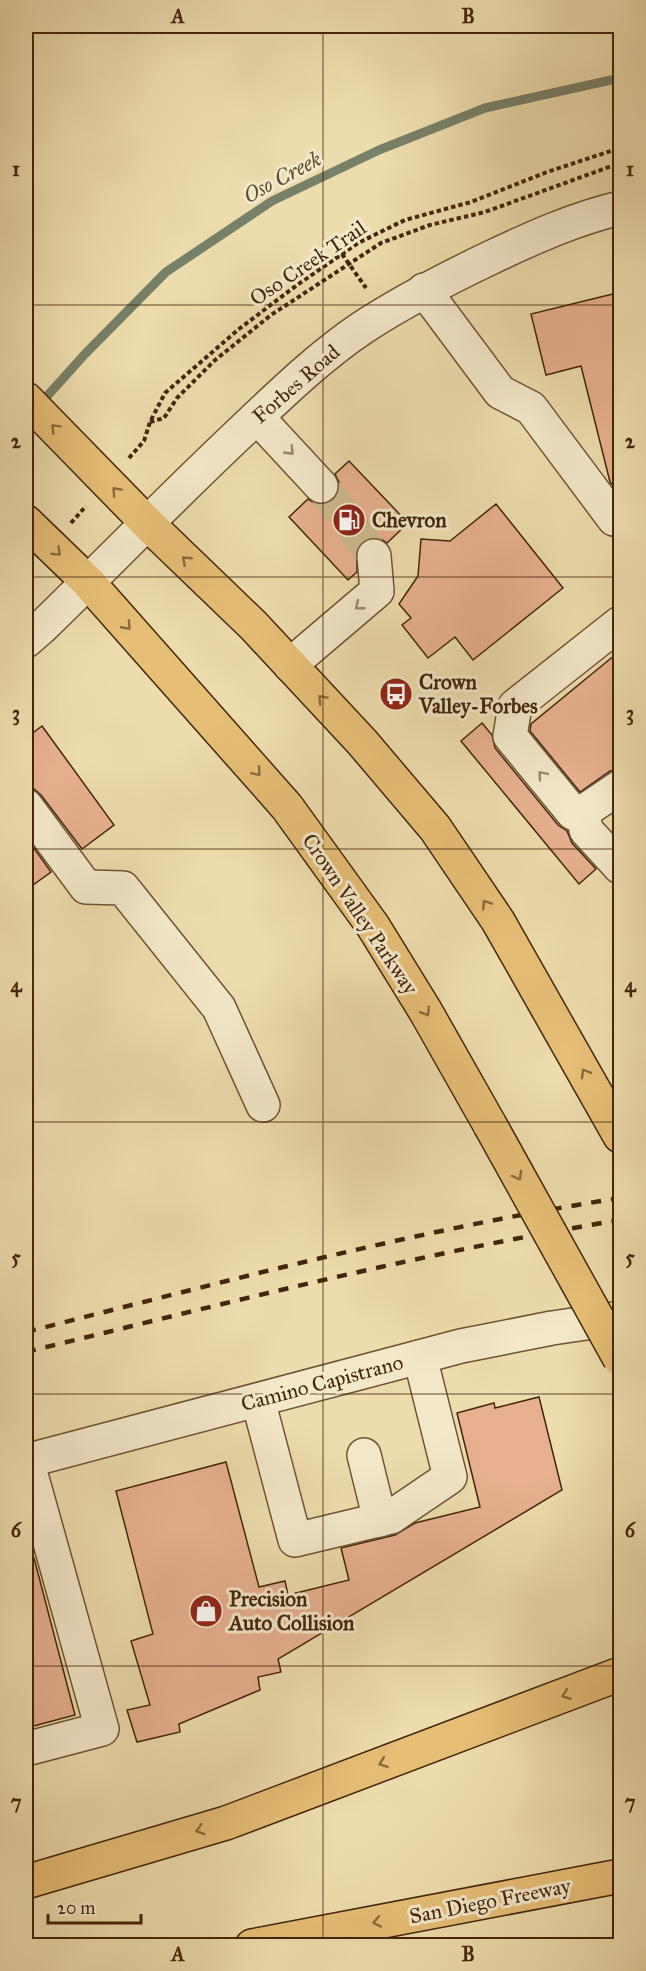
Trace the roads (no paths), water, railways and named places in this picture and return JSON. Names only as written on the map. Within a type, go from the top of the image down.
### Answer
[{"type":"main road","points":[[26,399],[148,524],[253,625],[362,742],[435,828],[498,921],[617,1130]]},
{"type":"main road","name":"Crown Valley Parkway","points":[[26,522],[88,582],[287,807],[373,926],[426,1012],[621,1359]]},
{"type":"main road","points":[[26,1882],[226,1823],[621,1674]]},
{"type":"main road","name":"San Diego Freeway","points":[[252,1946],[621,1876]]},
{"type":"street","name":"Forbes Road","points":[[26,641],[257,417],[299,378],[361,329],[424,290],[551,230],[598,213],[621,208]]},
{"type":"street","points":[[424,290],[500,392],[531,408],[614,519],[621,517]]},
{"type":"street","points":[[257,417],[321,486]]},
{"type":"street","points":[[290,665],[377,591],[374,556]]},
{"type":"street","points":[[621,623],[515,706],[510,736],[573,813],[583,812],[621,786]]},
{"type":"street","points":[[26,806],[86,887],[123,888],[219,1008],[263,1105]]},
{"type":"street","points":[[583,812],[586,830],[621,867]]},
{"type":"street","name":"Camino Capistrano","points":[[26,1461],[461,1346],[552,1328],[621,1318]]},
{"type":"street","points":[[258,1400],[295,1540],[380,1520],[391,1517],[450,1477],[420,1357]]},
{"type":"street","points":[[364,1455],[380,1520]]},
{"type":"street","points":[[26,1461],[102,1729],[26,1749]]},
{"type":"waterway","name":"Oso Creek","points":[[40,404],[85,354],[166,272],[272,201],[379,150],[485,108],[620,78]]},
{"type":"tunnel","points":[[321,486],[374,556]]},
{"type":"railway","points":[[26,1332],[396,1241],[620,1198]]},
{"type":"railway","points":[[26,1352],[396,1264],[620,1220]]},
{"type":"place","name":"Chevron","points":[[349,520]]},
{"type":"place","name":"Crown Valley-Forbes","points":[[396,694]]},
{"type":"place","name":"Precision Auto Collision","points":[[206,1611]]}]
